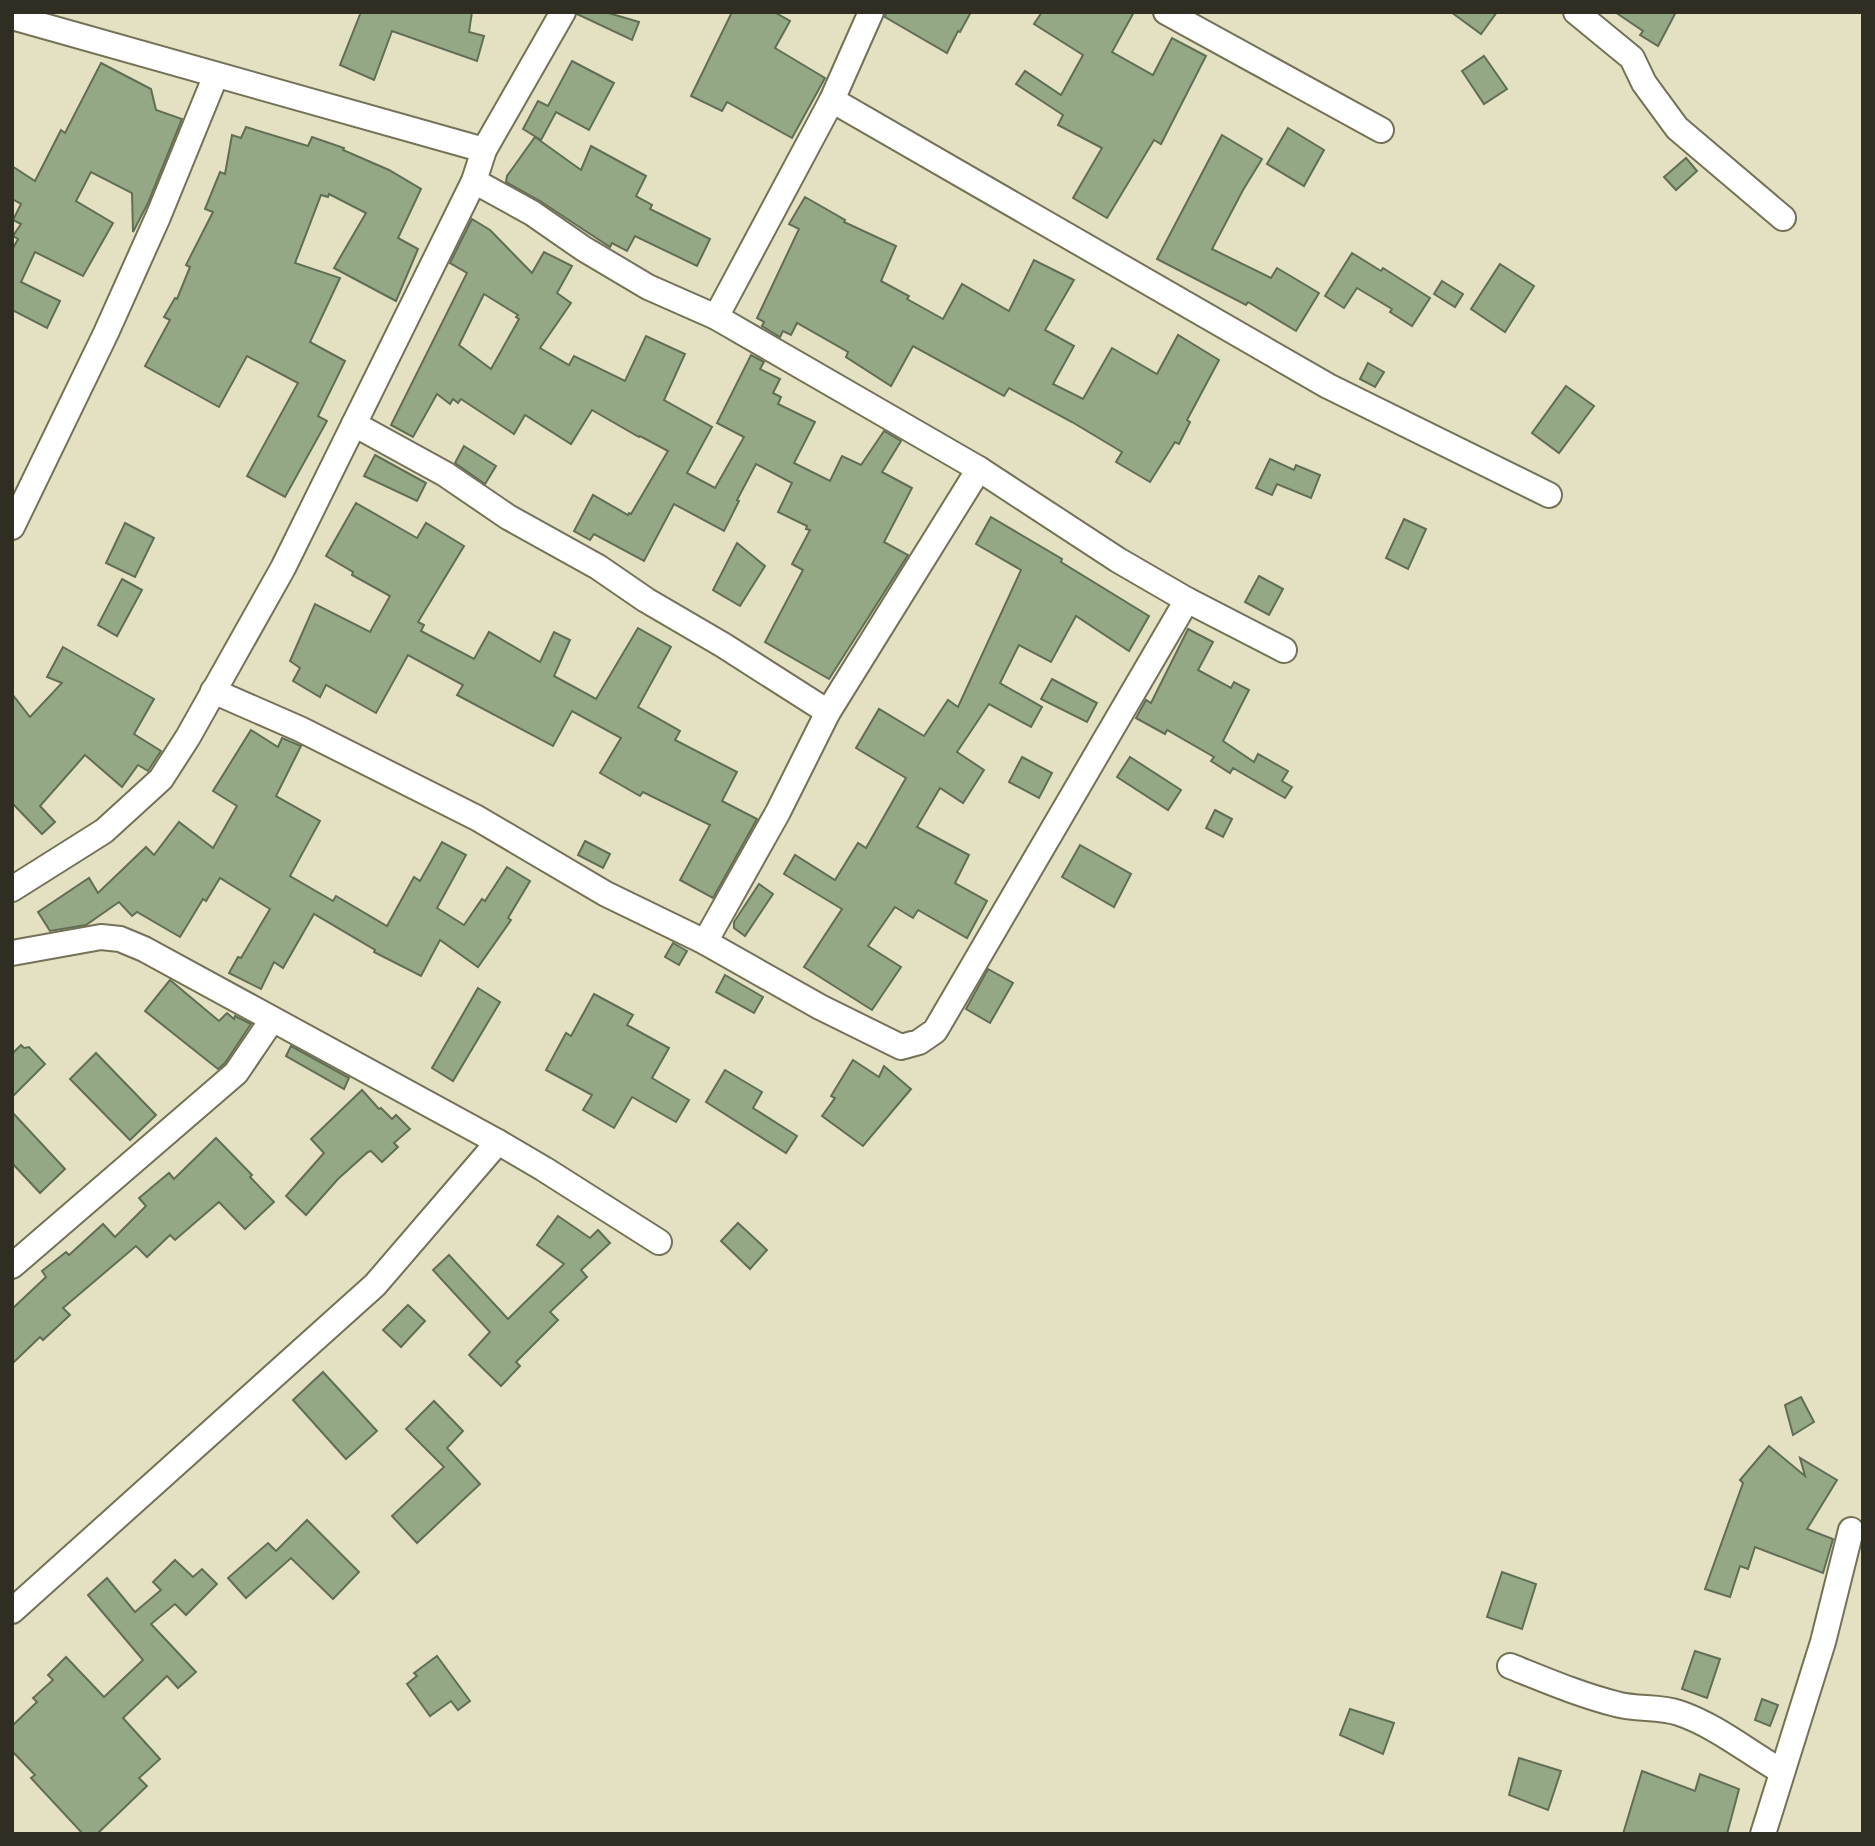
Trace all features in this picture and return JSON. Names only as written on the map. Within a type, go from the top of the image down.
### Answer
[{"type":"street","points":[[12,889],[104,831],[161,779],[188,737],[283,568],[474,181],[484,150],[563,12]]},
{"type":"street","points":[[716,317],[832,100],[871,12]]},
{"type":"street","points":[[1166,12],[1381,130]]},
{"type":"street","points":[[1576,12],[1632,58],[1644,83],[1677,128],[1783,218]]},
{"type":"street","points":[[12,17],[484,150]]},
{"type":"street","points":[[12,527],[153,229],[216,75]]},
{"type":"street","points":[[832,100],[1328,386],[1549,495]]},
{"type":"street","points":[[474,181],[531,213],[648,287],[716,317],[979,469],[1118,561],[1284,650]]},
{"type":"street","points":[[354,424],[445,474],[508,517],[597,567],[828,712]]},
{"type":"street","points":[[705,942],[778,812],[828,712],[979,469]]},
{"type":"street","points":[[213,691],[300,729],[478,818],[606,894],[705,942],[820,1007],[901,1047],[919,1042],[935,1031],[1187,600]]},
{"type":"street","points":[[12,953],[101,937],[120,939],[205,981],[498,1142],[544,1168],[659,1242]]},
{"type":"street","points":[[12,1266],[236,1073],[272,1020]]},
{"type":"street","points":[[12,1611],[375,1285],[498,1142]]},
{"type":"street","points":[[1763,1834],[1823,1642],[1852,1530]]},
{"type":"street","points":[[1510,1666],[1614,1704],[1678,1712],[1699,1721],[1782,1771]]},
{"type":"building","points":[[361,12],[472,12],[469,32],[484,36],[477,61],[392,31],[374,80],[340,65]]},
{"type":"building","points":[[605,12],[639,22],[632,40],[577,14]]},
{"type":"building","points":[[732,12],[774,12],[790,21],[775,48],[825,78],[792,138],[727,102],[722,111],[691,96]]},
{"type":"building","points":[[886,12],[971,12],[947,53],[885,17]]},
{"type":"building","points":[[1042,12],[1134,12],[1112,52],[1153,75],[1172,38],[1206,56],[1161,144],[1154,140],[1107,218],[1073,198],[1102,148],[1058,125],[1063,115],[1016,84],[1025,71],[1061,95],[1083,55],[1034,24]]},
{"type":"building","points":[[1451,12],[1497,12],[1481,34]]},
{"type":"building","points":[[1615,12],[1676,12],[1658,46],[1640,35],[1643,31]]},
{"type":"building","points":[[1484,56],[1507,89],[1484,104],[1462,71]]},
{"type":"building","points":[[572,61],[614,83],[589,130],[556,112],[541,140],[523,129],[538,101],[548,106]]},
{"type":"building","points":[[101,63],[151,89],[156,110],[182,119],[148,203],[133,232],[132,193],[91,172],[76,201],[113,223],[83,276],[35,252],[21,282],[60,301],[47,328],[12,310],[12,250],[18,239],[13,236],[21,224],[13,220],[21,204],[12,199],[12,166],[35,181],[61,130],[65,133]]},
{"type":"building","points":[[246,127],[308,146],[312,137],[344,148],[343,150],[389,170],[421,189],[398,238],[418,249],[396,301],[334,268],[366,213],[329,194],[328,197],[321,195],[295,263],[340,278],[310,342],[345,361],[318,416],[327,421],[285,497],[247,476],[298,383],[247,356],[219,407],[145,366],[170,320],[164,317],[175,298],[177,299],[190,267],[186,265],[213,212],[205,209],[220,172],[225,174],[232,135],[241,138]]},
{"type":"building","points":[[1288,128],[1324,150],[1304,186],[1267,164]]},
{"type":"building","points":[[1222,135],[1262,159],[1212,249],[1271,278],[1277,268],[1319,293],[1296,331],[1248,302],[1246,305],[1157,259]]},
{"type":"building","points":[[535,137],[581,170],[591,146],[646,176],[636,196],[652,205],[650,209],[710,239],[697,266],[635,236],[627,251],[612,243],[610,247],[506,182],[507,176]]},
{"type":"building","points":[[1686,158],[1697,171],[1676,190],[1664,177]]},
{"type":"building","points":[[805,197],[845,220],[844,222],[896,246],[881,281],[943,319],[962,284],[1009,311],[1034,260],[1074,280],[1045,330],[1074,346],[1053,384],[1083,399],[1112,348],[1157,374],[1178,335],[1219,360],[1187,420],[1190,422],[1179,444],[1175,442],[1150,482],[1116,462],[1122,452],[1072,422],[1009,388],[1004,396],[913,346],[891,386],[846,357],[848,352],[797,323],[791,335],[783,331],[780,337],[762,326],[764,322],[757,318],[799,229],[789,224]]},
{"type":"building","points":[[472,219],[490,230],[532,273],[544,252],[572,266],[557,293],[571,303],[540,348],[569,365],[574,356],[625,381],[646,336],[685,354],[664,400],[712,427],[687,473],[715,488],[744,437],[717,423],[751,355],[764,362],[760,369],[780,379],[773,393],[781,397],[778,404],[815,422],[794,463],[830,481],[842,456],[861,465],[884,431],[901,441],[882,472],[912,488],[884,542],[908,555],[829,679],[765,642],[803,570],[792,564],[810,530],[778,512],[792,483],[756,464],[724,531],[674,504],[644,561],[594,534],[590,540],[574,531],[593,495],[628,515],[631,514],[668,451],[592,410],[571,444],[525,415],[514,434],[461,399],[458,403],[453,399],[450,404],[437,394],[413,437],[391,425],[467,273],[450,263]],"holes":[[[484,294],[518,315],[516,317],[519,319],[491,369],[459,345]]]},
{"type":"building","points":[[1352,253],[1381,271],[1383,268],[1430,298],[1412,326],[1390,312],[1392,309],[1357,288],[1344,308],[1325,296]]},
{"type":"building","points":[[1500,264],[1534,286],[1505,332],[1471,309]]},
{"type":"building","points":[[1442,281],[1463,294],[1455,307],[1434,294]]},
{"type":"building","points":[[1368,363],[1384,372],[1375,387],[1360,379]]},
{"type":"building","points":[[1566,386],[1594,406],[1559,453],[1532,433]]},
{"type":"building","points":[[464,446],[496,466],[485,484],[455,463]]},
{"type":"building","points":[[375,455],[426,483],[417,501],[364,476]]},
{"type":"building","points":[[1270,459],[1294,470],[1296,465],[1320,475],[1311,498],[1277,484],[1272,495],[1256,488]]},
{"type":"building","points":[[356,503],[417,538],[426,523],[464,546],[418,622],[424,625],[421,631],[474,659],[489,632],[540,662],[554,632],[570,640],[554,676],[596,699],[638,628],[671,647],[638,707],[680,731],[675,740],[737,772],[722,801],[757,819],[713,898],[680,880],[710,825],[643,792],[640,796],[600,773],[621,738],[572,711],[553,746],[457,695],[463,685],[408,655],[376,713],[326,685],[320,697],[293,681],[300,668],[290,661],[315,604],[370,632],[390,596],[352,575],[353,572],[326,556]]},
{"type":"building","points":[[991,517],[1062,559],[1061,562],[1149,616],[1129,651],[1076,616],[1051,662],[1019,645],[1000,683],[1042,707],[1031,727],[989,704],[957,752],[984,770],[963,803],[940,788],[917,827],[969,855],[955,883],[987,901],[967,938],[918,910],[913,918],[895,907],[868,946],[901,967],[872,1010],[804,967],[842,909],[784,874],[795,855],[835,880],[858,843],[866,848],[906,778],[856,748],[879,709],[924,736],[948,700],[958,707],[1021,570],[976,544]]},
{"type":"building","points":[[1404,519],[1426,529],[1408,569],[1386,558]]},
{"type":"building","points":[[125,523],[154,538],[135,577],[106,563]]},
{"type":"building","points":[[737,543],[765,566],[740,606],[713,590]]},
{"type":"building","points":[[1259,576],[1283,589],[1269,615],[1245,602]]},
{"type":"building","points":[[122,579],[142,590],[117,636],[98,625]]},
{"type":"building","points":[[1188,629],[1213,642],[1198,670],[1231,688],[1234,682],[1249,690],[1223,741],[1254,762],[1258,754],[1288,771],[1282,781],[1292,787],[1285,798],[1233,768],[1230,773],[1211,761],[1214,757],[1167,730],[1165,734],[1136,718],[1146,700],[1151,703]]},
{"type":"building","points":[[63,647],[154,699],[134,734],[161,751],[148,771],[138,765],[122,787],[85,755],[40,806],[55,822],[42,834],[12,803],[12,694],[30,717],[62,683],[47,677]]},
{"type":"building","points":[[1052,679],[1097,703],[1087,722],[1041,699]]},
{"type":"building","points":[[251,730],[278,747],[282,738],[301,746],[276,796],[320,821],[290,876],[333,901],[336,896],[387,926],[414,877],[420,881],[442,842],[466,855],[437,908],[464,925],[482,899],[485,901],[507,867],[530,881],[508,918],[511,920],[478,967],[440,940],[421,976],[374,952],[375,950],[314,914],[283,968],[274,962],[261,989],[229,973],[270,909],[220,878],[206,901],[203,899],[180,937],[137,912],[132,916],[119,902],[86,925],[50,931],[38,912],[89,878],[98,893],[146,847],[154,855],[179,822],[213,848],[237,806],[213,791]]},
{"type":"building","points":[[1022,757],[1052,773],[1039,798],[1009,782]]},
{"type":"building","points":[[1130,757],[1181,790],[1168,810],[1117,777]]},
{"type":"building","points":[[1215,810],[1232,819],[1223,837],[1206,828]]},
{"type":"building","points":[[585,841],[610,854],[603,868],[578,855]]},
{"type":"building","points":[[1080,845],[1131,874],[1114,907],[1062,877]]},
{"type":"building","points":[[759,884],[773,894],[745,936],[734,928],[734,922]]},
{"type":"building","points":[[673,943],[687,951],[679,965],[665,957]]},
{"type":"building","points":[[988,969],[1013,983],[990,1023],[966,1009]]},
{"type":"building","points":[[725,975],[763,997],[754,1013],[716,992]]},
{"type":"building","points":[[170,980],[219,1021],[227,1013],[234,1019],[235,1016],[251,1024],[218,1069],[145,1011]]},
{"type":"building","points":[[478,988],[500,1002],[453,1081],[432,1068]]},
{"type":"building","points":[[594,994],[633,1015],[627,1025],[669,1048],[652,1078],[689,1100],[676,1122],[632,1097],[614,1128],[583,1110],[592,1095],[546,1070],[566,1033],[571,1036]]},
{"type":"building","points":[[21,1045],[24,1048],[29,1047],[45,1064],[12,1097],[12,1054]]},
{"type":"building","points":[[291,1046],[349,1078],[344,1089],[286,1056]]},
{"type":"building","points":[[96,1053],[156,1115],[130,1140],[70,1079]]},
{"type":"building","points":[[853,1060],[879,1077],[884,1066],[911,1089],[863,1146],[822,1116],[835,1098],[831,1096]]},
{"type":"building","points":[[725,1070],[762,1092],[753,1108],[797,1136],[786,1153],[706,1102]]},
{"type":"building","points":[[362,1090],[379,1109],[392,1119],[396,1115],[410,1129],[394,1143],[398,1147],[382,1162],[371,1151],[368,1152],[338,1179],[306,1215],[286,1196],[324,1153],[311,1139]]},
{"type":"building","points":[[12,1112],[65,1169],[40,1193],[12,1163]]},
{"type":"building","points":[[216,1138],[274,1202],[245,1229],[219,1202],[175,1240],[170,1235],[147,1257],[136,1246],[63,1308],[70,1315],[43,1340],[40,1337],[12,1364],[12,1309],[46,1277],[42,1271],[66,1252],[69,1255],[103,1224],[115,1237],[146,1206],[139,1198],[169,1173],[174,1179]]},
{"type":"building","points":[[558,1216],[590,1238],[598,1230],[610,1243],[581,1270],[587,1277],[550,1312],[558,1320],[516,1362],[520,1366],[501,1386],[469,1355],[490,1332],[433,1270],[449,1255],[508,1319],[564,1264],[537,1245]]},
{"type":"building","points":[[738,1223],[767,1250],[750,1269],[721,1241]]},
{"type":"building","points":[[408,1305],[425,1321],[401,1347],[383,1330]]},
{"type":"building","points":[[323,1372],[377,1431],[346,1459],[293,1400]]},
{"type":"building","points":[[1801,1397],[1814,1422],[1793,1435],[1785,1405]]},
{"type":"building","points":[[434,1401],[463,1431],[447,1448],[480,1484],[417,1543],[392,1516],[444,1467],[406,1429]]},
{"type":"building","points":[[1769,1446],[1805,1476],[1800,1458],[1837,1480],[1807,1529],[1833,1539],[1823,1573],[1755,1547],[1748,1569],[1740,1566],[1730,1597],[1705,1589],[1743,1483],[1740,1480]]},
{"type":"building","points":[[307,1520],[359,1572],[333,1599],[291,1558],[246,1598],[228,1578],[268,1543],[276,1551]]},
{"type":"building","points":[[175,1560],[193,1577],[202,1569],[217,1584],[186,1615],[175,1604],[151,1624],[196,1672],[178,1688],[167,1676],[123,1718],[160,1759],[139,1778],[147,1786],[97,1834],[83,1834],[31,1778],[35,1775],[12,1751],[12,1726],[37,1702],[33,1698],[53,1680],[48,1675],[66,1657],[104,1697],[143,1660],[88,1595],[107,1578],[135,1612],[161,1590],[153,1582]]},
{"type":"building","points":[[1502,1572],[1536,1584],[1522,1629],[1487,1617]]},
{"type":"building","points":[[1695,1651],[1720,1659],[1707,1698],[1682,1689]]},
{"type":"building","points":[[437,1656],[470,1701],[458,1710],[451,1701],[430,1716],[407,1684],[417,1676],[414,1673]]},
{"type":"building","points":[[1762,1699],[1778,1705],[1770,1726],[1755,1720]]},
{"type":"building","points":[[1350,1709],[1394,1723],[1383,1754],[1340,1735]]},
{"type":"building","points":[[1519,1758],[1561,1771],[1548,1810],[1509,1795]]},
{"type":"building","points":[[1642,1771],[1695,1791],[1700,1774],[1739,1789],[1727,1834],[1623,1834]]}]
